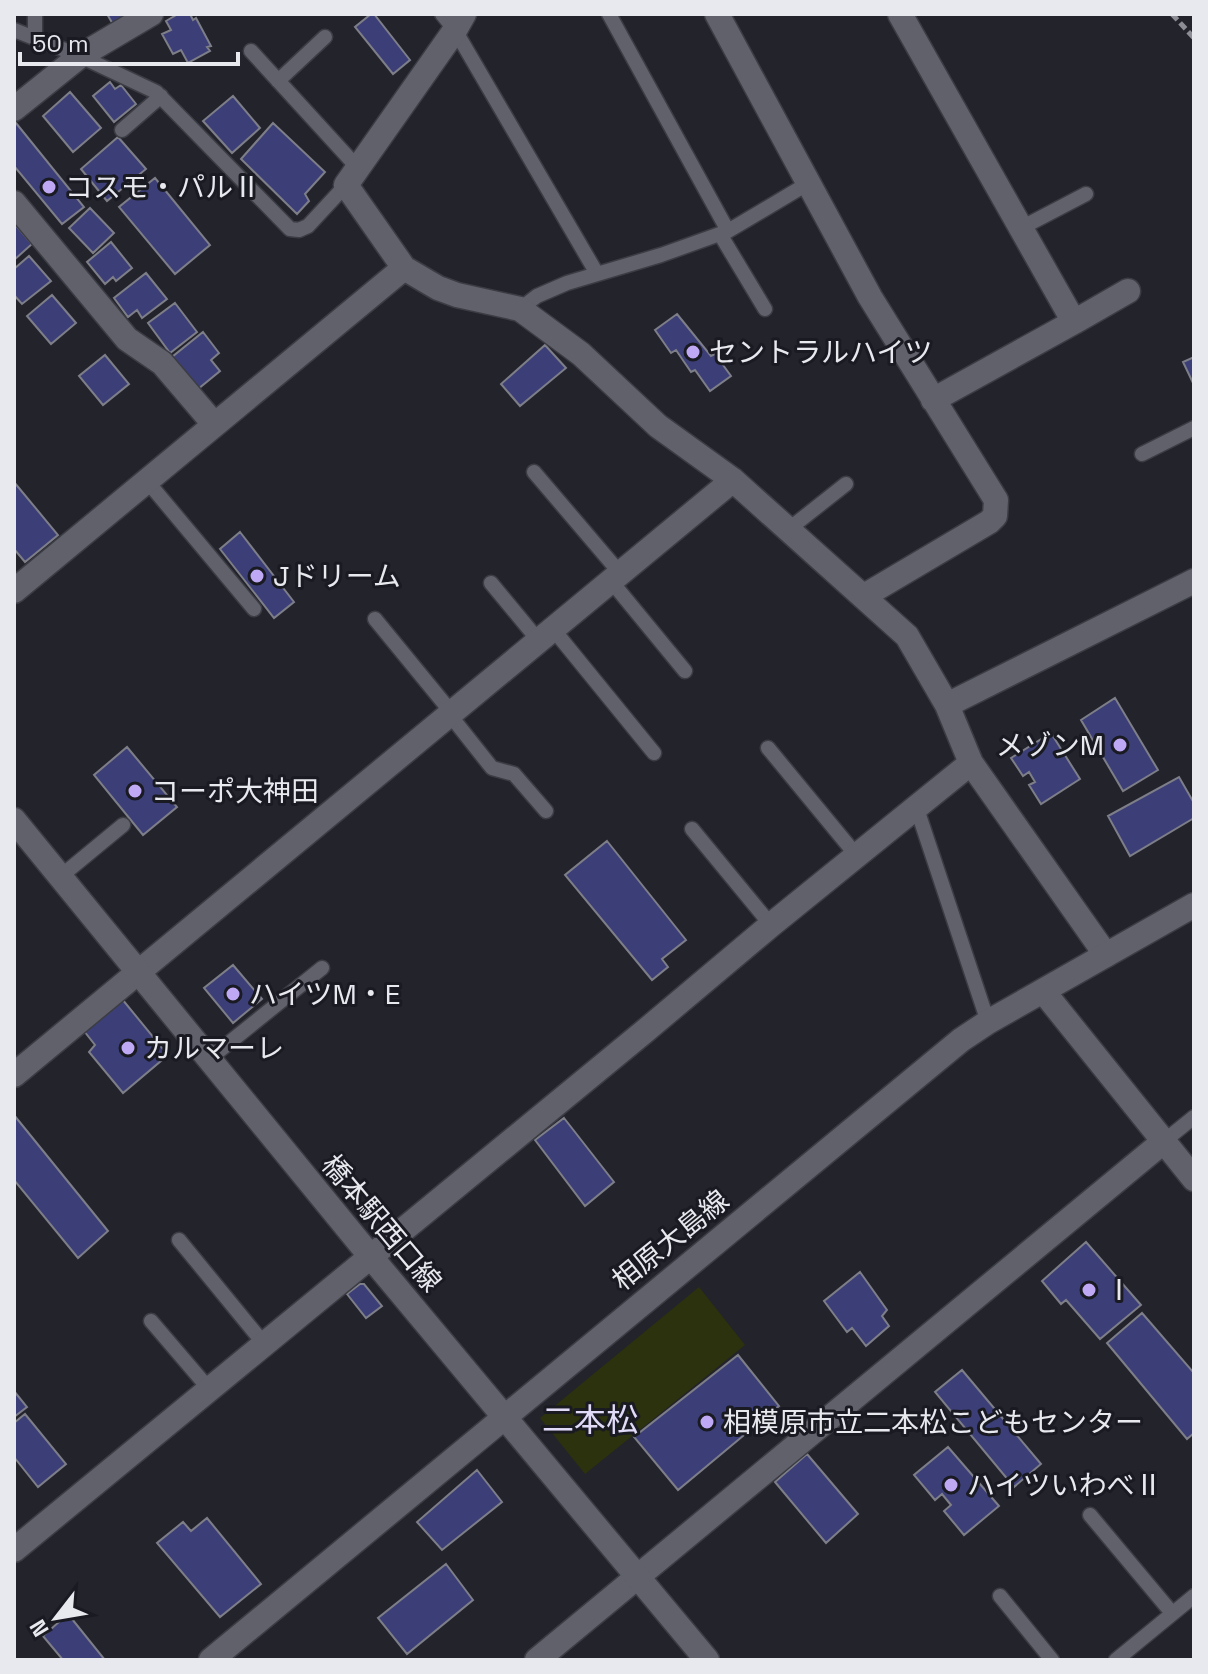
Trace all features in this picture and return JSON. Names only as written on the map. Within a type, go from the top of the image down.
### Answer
[{"type":"street","points":[[14,109],[80,56],[151,14]]},
{"type":"street","points":[[717,14],[870,297],[996,500],[995,516],[989,522],[864,596]]},
{"type":"street","points":[[900,14],[1074,322]]},
{"type":"street","points":[[454,19],[352,176],[404,268],[457,295],[520,309],[581,354],[658,426],[733,480],[907,636],[947,705],[971,763],[1106,955]]},
{"type":"street","points":[[14,203],[127,339],[162,363],[214,424]]},
{"type":"street","points":[[14,591],[404,268]]},
{"type":"street","points":[[933,400],[1128,291]]},
{"type":"street","points":[[14,1075],[733,480]]},
{"type":"street","points":[[947,705],[1194,581]]},
{"type":"street","points":[[14,1550],[971,763]]},
{"type":"street","name":"橋本駅西口線","points":[[16,825],[707,1660]]},
{"type":"street","name":"相原大島線","points":[[211,1660],[936,1061],[988,1022],[1194,905]]},
{"type":"street","points":[[1043,991],[1194,1179]]},
{"type":"street","points":[[537,1660],[1163,1142]]},
{"type":"lane","points":[[35,14],[35,37]]},
{"type":"lane","points":[[609,14],[765,309]]},
{"type":"lane","points":[[454,19],[596,272]]},
{"type":"lane","points":[[14,30],[153,90],[290,229],[299,230],[308,226],[352,176],[251,51]]},
{"type":"lane","points":[[278,81],[325,37]]},
{"type":"lane","points":[[122,130],[161,96]]},
{"type":"lane","points":[[520,309],[537,296],[596,272],[661,255],[724,232],[807,184]]},
{"type":"lane","points":[[1021,228],[1086,194]]},
{"type":"lane","points":[[1142,454],[1194,428]]},
{"type":"lane","points":[[534,472],[685,671]]},
{"type":"lane","points":[[147,481],[254,609]]},
{"type":"lane","points":[[789,529],[846,484]]},
{"type":"lane","points":[[491,583],[546,635],[654,753]]},
{"type":"lane","points":[[375,619],[492,768],[514,774],[546,811]]},
{"type":"lane","points":[[768,748],[857,856]]},
{"type":"lane","points":[[916,806],[988,1022]]},
{"type":"lane","points":[[60,877],[123,825]]},
{"type":"lane","points":[[692,829],[771,925]]},
{"type":"lane","points":[[209,1059],[322,968]]},
{"type":"lane","points":[[1163,1142],[1194,1117]]},
{"type":"lane","points":[[179,1240],[265,1345]]},
{"type":"lane","points":[[151,1321],[210,1390]]},
{"type":"lane","points":[[1090,1515],[1172,1613]]},
{"type":"lane","points":[[1000,1596],[1052,1660]]},
{"type":"lane","points":[[1116,1660],[1194,1596]]},
{"type":"lane","points":[[1131,1648],[1141,1660]]},
{"type":"path","points":[[1172,14],[1194,38]]},
{"type":"green space","points":[[699,1287],[745,1345],[585,1474],[540,1418]]},
{"type":"building","points":[[107,14],[134,14],[114,26]]},
{"type":"building","points":[[178,14],[190,14],[193,20],[196,18],[211,46],[207,47],[210,51],[188,63],[181,50],[173,54],[162,34],[171,30],[166,21]]},
{"type":"building","points":[[371,14],[410,60],[393,74],[355,27]]},
{"type":"building","points":[[110,82],[115,89],[121,85],[136,104],[114,122],[93,96]]},
{"type":"building","points":[[70,92],[101,128],[73,152],[43,116]]},
{"type":"building","points":[[233,96],[260,128],[232,153],[203,121]]},
{"type":"building","name":"コスモ・パルⅡ","points":[[16,123],[84,207],[62,224],[14,166]]},
{"type":"building","points":[[273,123],[325,172],[305,194],[309,201],[297,214],[241,159]]},
{"type":"building","points":[[118,137],[146,169],[107,201],[81,169]]},
{"type":"building","points":[[155,178],[210,245],[175,274],[119,207]]},
{"type":"building","points":[[90,208],[114,233],[93,253],[69,228]]},
{"type":"building","points":[[14,223],[32,244],[14,260]]},
{"type":"building","points":[[111,242],[132,268],[116,281],[113,277],[105,284],[87,262]]},
{"type":"building","points":[[29,256],[51,281],[22,304],[14,295],[14,269]]},
{"type":"building","points":[[146,273],[167,299],[142,318],[137,310],[128,317],[114,298]]},
{"type":"building","points":[[52,295],[76,323],[51,344],[27,316]]},
{"type":"building","points":[[175,303],[197,332],[170,353],[148,323]]},
{"type":"building","name":"セントラルハイツ","points":[[677,314],[731,376],[710,391],[695,370],[691,372],[676,350],[671,353],[655,330]]},
{"type":"building","points":[[203,332],[219,353],[211,360],[220,371],[198,389],[172,357]]},
{"type":"building","points":[[545,345],[566,368],[520,406],[501,384]]},
{"type":"building","points":[[105,355],[129,384],[103,405],[79,376]]},
{"type":"building","points":[[1194,357],[1194,385],[1183,362]]},
{"type":"building","points":[[14,482],[58,535],[25,562],[14,549]]},
{"type":"building","name":"Jドリーム","points":[[240,532],[294,602],[274,618],[220,549]]},
{"type":"building","name":"メゾンM","points":[[1115,698],[1158,770],[1123,791],[1081,720]]},
{"type":"building","points":[[1051,733],[1080,779],[1041,804],[1029,785],[1035,782],[1029,772],[1023,776],[1011,758]]},
{"type":"building","name":"コーポ大神田","points":[[127,747],[177,807],[143,835],[94,775]]},
{"type":"building","points":[[1179,777],[1194,803],[1194,818],[1130,856],[1108,816]]},
{"type":"building","points":[[607,841],[686,940],[662,959],[668,967],[652,980],[565,875]]},
{"type":"building","name":"ハイツM・E","points":[[233,965],[262,999],[233,1023],[204,988]]},
{"type":"building","name":"カルマーレ","points":[[122,999],[168,1055],[123,1093],[89,1052],[95,1045],[84,1031]]},
{"type":"building","points":[[14,1115],[108,1231],[78,1258],[14,1180]]},
{"type":"building","points":[[564,1118],[614,1182],[585,1206],[535,1140]]},
{"type":"building","name":"Ⅰ","points":[[1086,1242],[1141,1305],[1100,1339],[1066,1300],[1061,1304],[1042,1281]]},
{"type":"building","points":[[860,1272],[887,1310],[882,1316],[889,1326],[866,1346],[852,1328],[847,1332],[824,1301]]},
{"type":"building","points":[[364,1284],[382,1306],[366,1318],[347,1294]]},
{"type":"building","points":[[1142,1313],[1194,1373],[1194,1433],[1187,1439],[1107,1343]]},
{"type":"building","name":"相模原市立二本松こどもセンター","points":[[738,1355],[779,1406],[678,1490],[634,1437]]},
{"type":"building","points":[[962,1370],[1041,1464],[1014,1487],[935,1392]]},
{"type":"building","points":[[14,1391],[27,1407],[14,1417]]},
{"type":"building","points":[[25,1414],[66,1464],[38,1487],[14,1457],[14,1423]]},
{"type":"building","name":"ハイツいわべⅡ","points":[[948,1447],[999,1506],[964,1535],[944,1511],[951,1505],[942,1494],[935,1500],[914,1475]]},
{"type":"building","points":[[807,1454],[858,1514],[826,1543],[775,1482]]},
{"type":"building","points":[[477,1470],[502,1502],[442,1550],[417,1522]]},
{"type":"building","points":[[207,1518],[261,1584],[220,1617],[157,1543],[183,1522],[191,1531]]},
{"type":"building","points":[[446,1564],[473,1600],[407,1654],[378,1618]]},
{"type":"building","points":[[68,1614],[105,1660],[63,1660],[43,1636]]},
{"type":"place","name":"コスモ・パルⅡ","points":[[49,187]]},
{"type":"place","name":"セントラルハイツ","points":[[693,352]]},
{"type":"place","name":"Jドリーム","points":[[257,576]]},
{"type":"place","name":"メゾンM","points":[[1120,745]]},
{"type":"place","name":"コーポ大神田","points":[[135,791]]},
{"type":"place","name":"ハイツM・E","points":[[233,994]]},
{"type":"place","name":"カルマーレ","points":[[128,1048]]},
{"type":"place","name":"Ⅰ","points":[[1089,1290]]},
{"type":"place","name":"相模原市立二本松こどもセンター","points":[[707,1422]]},
{"type":"place","name":"ハイツいわべⅡ","points":[[951,1485]]},
{"type":"district","name":"二本松","points":[[590,1420]]}]
